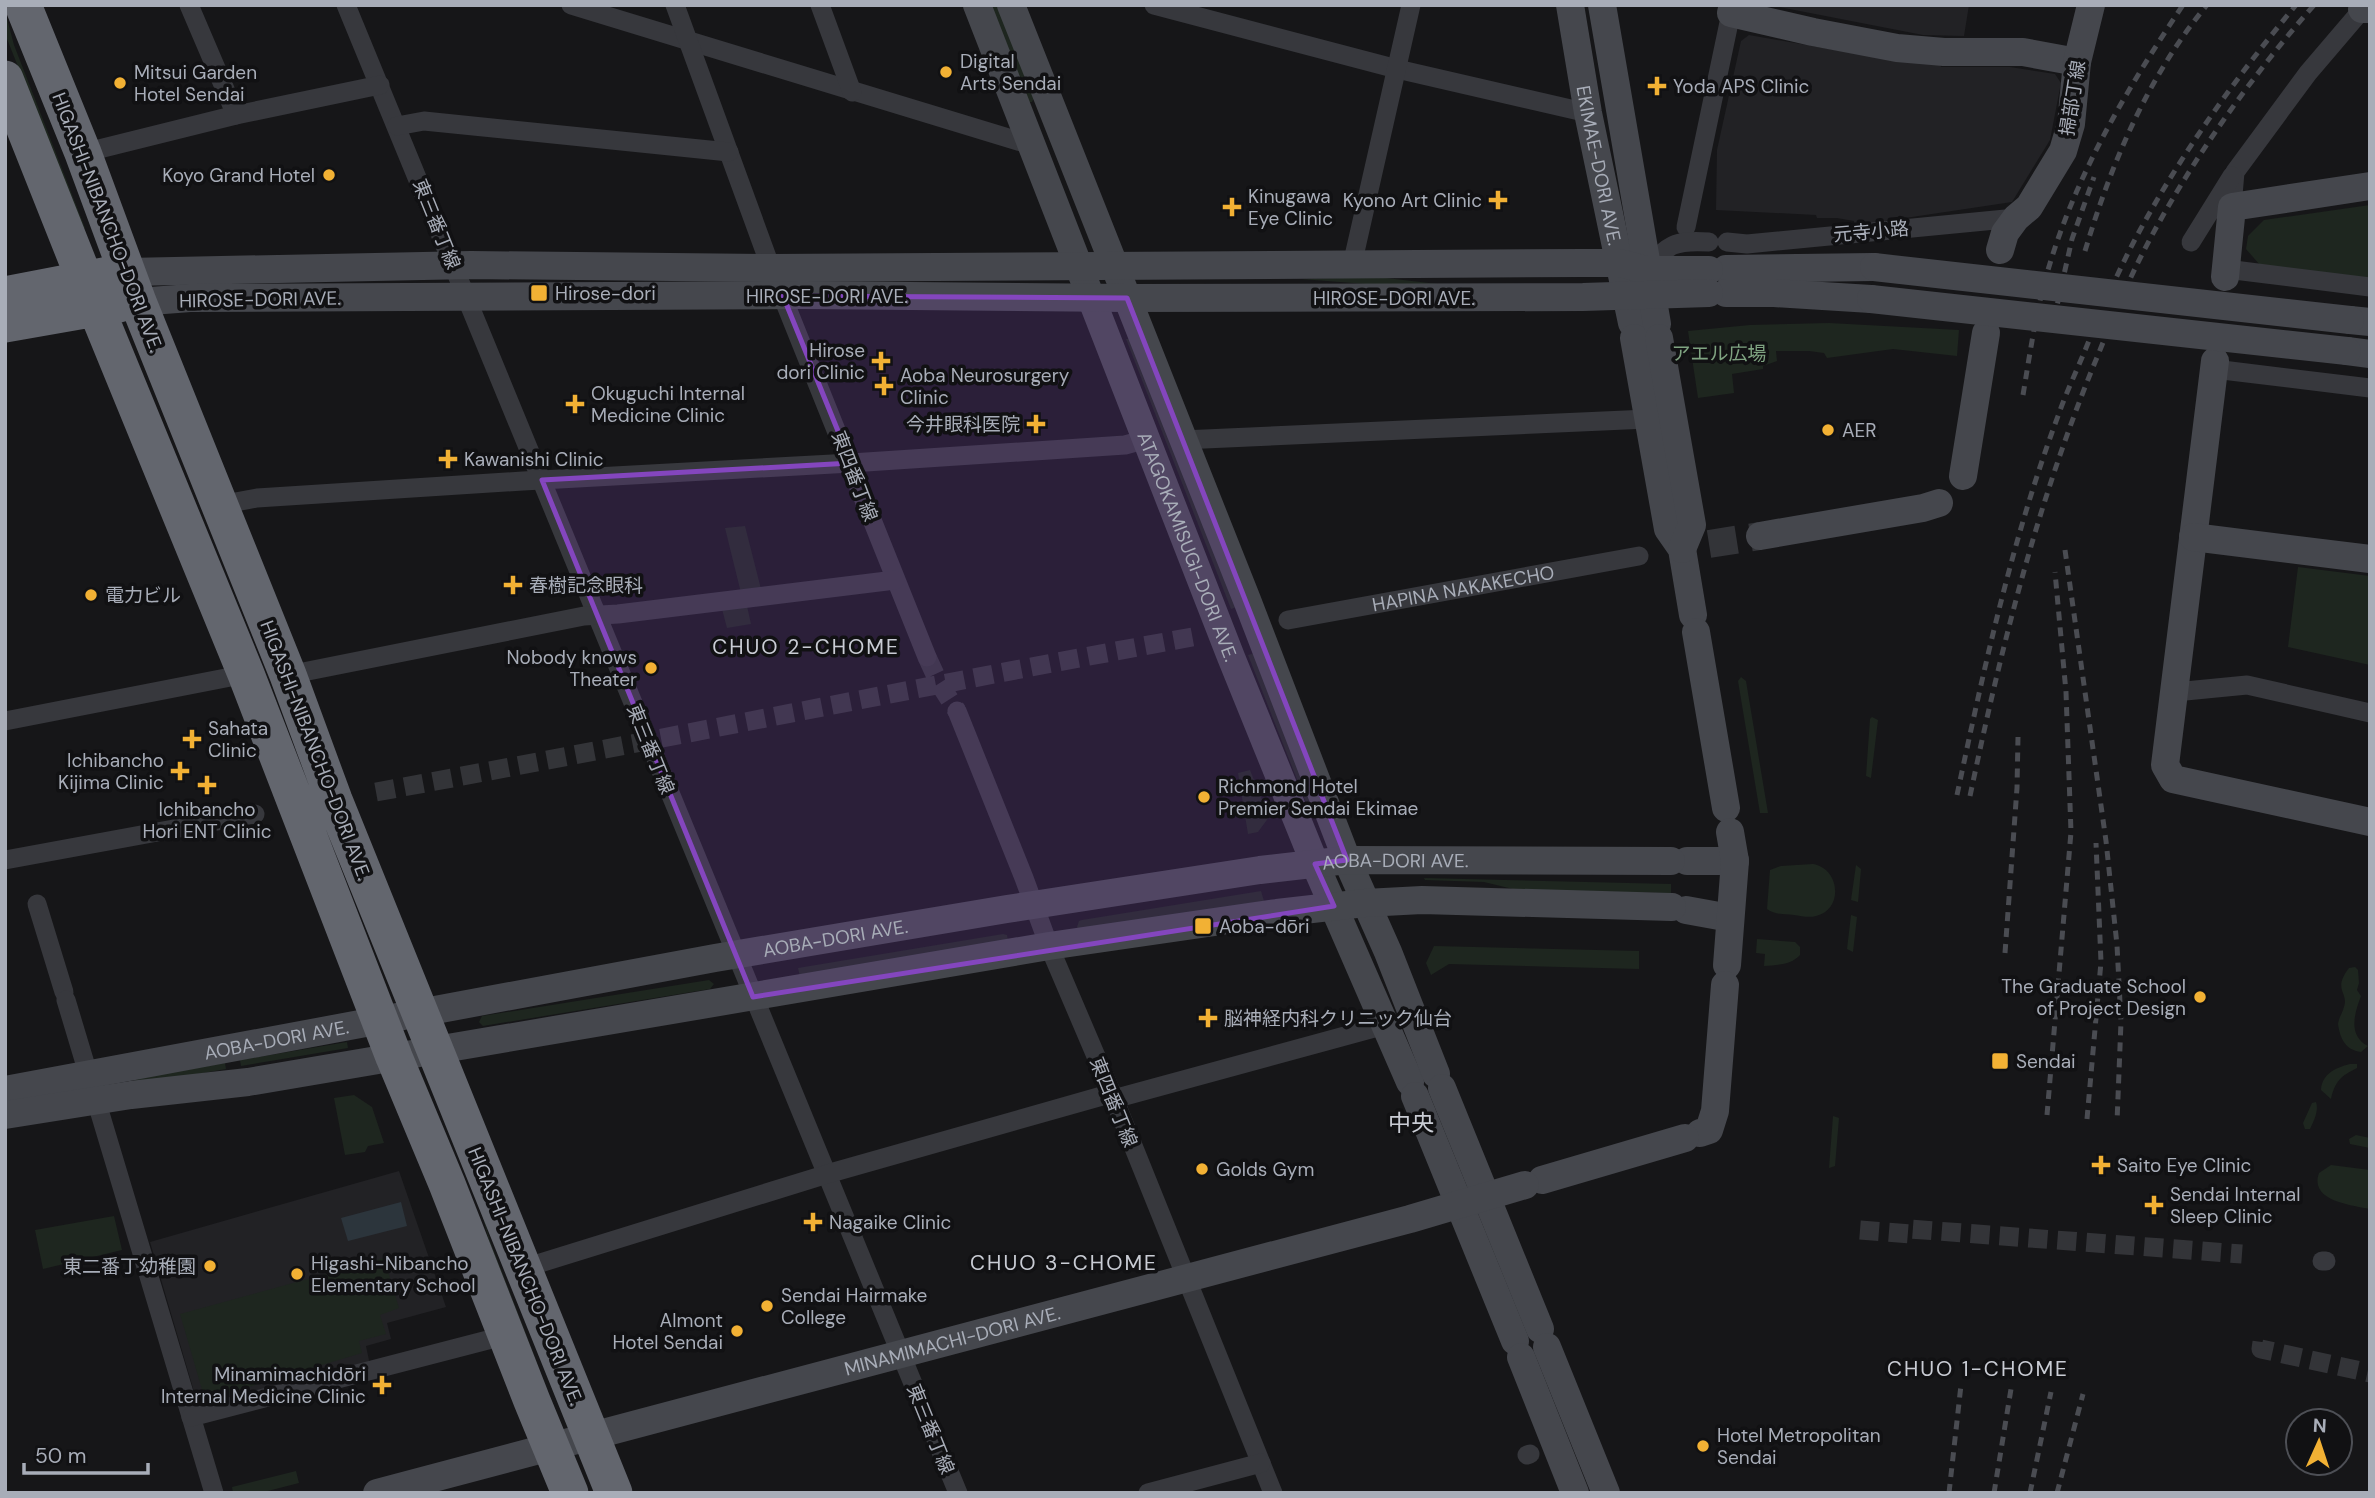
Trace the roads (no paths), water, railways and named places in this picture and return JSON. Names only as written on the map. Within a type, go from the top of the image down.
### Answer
[{"type":"highway","name":"HIGASHI-NIBANCHO-DORI AVE.","points":[[23,5],[83,153],[132,287],[288,675],[334,800],[614,1493]]},
{"type":"highway","name":"HIGASHI-NIBANCHO-DORI AVE.","points":[[5,79],[246,674],[394,1057],[570,1493]]},
{"type":"highway","name":"HIROSE-DORI AVE.","points":[[5,295],[90,293],[132,287]]},
{"type":"highway","name":"HIROSE-DORI AVE.","points":[[5,324],[90,293]]},
{"type":"street","points":[[190,5],[236,115]]},
{"type":"street","name":"東三番丁線","points":[[346,5],[958,1493]]},
{"type":"street","points":[[571,5],[1031,145]]},
{"type":"street","points":[[675,5],[771,268]]},
{"type":"street","points":[[820,5],[852,92]]},
{"type":"street","name":"ATAGOKAMISUGI-DORI AVE.","points":[[977,5],[1231,657],[1315,864],[1385,1025],[1426,1085]]},
{"type":"street","name":"ATAGOKAMISUGI-DORI AVE.","points":[[1011,5],[1347,860],[1388,952],[1426,1085],[1531,1344],[1606,1493]]},
{"type":"street","points":[[1154,5],[1397,69],[1588,113]]},
{"type":"street","points":[[1352,265],[1411,5]]},
{"type":"street","name":"EKIMAE-DORI AVE.","points":[[1570,5],[1588,113],[1636,281],[1696,546],[1694,624],[1735,861],[1715,1111],[1709,1130],[1693,1135]]},
{"type":"street","name":"EKIMAE-DORI AVE.","points":[[1602,5],[1636,281]]},
{"type":"street","name":"掃部丁線","points":[[2000,250],[2005,233],[2029,207],[2063,151],[2071,124],[2077,62],[2091,5]]},
{"type":"street","points":[[2191,242],[2235,172],[2301,82],[2366,8]]},
{"type":"street","points":[[1636,281],[1667,247],[1686,235],[1732,9],[1813,32],[1897,48],[1944,52],[2011,51],[2077,62]]},
{"type":"street","points":[[83,153],[236,115],[380,85]]},
{"type":"street","points":[[397,126],[424,121],[729,152]]},
{"type":"street","points":[[2235,172],[2226,273],[2370,287]]},
{"type":"street","points":[[2232,207],[2370,186]]},
{"type":"street","name":"元寺小路","points":[[1686,235],[1718,268],[1747,243],[2016,218]]},
{"type":"street","name":"HIROSE-DORI AVE.","points":[[132,287],[453,265],[771,268],[1352,265],[1636,281]]},
{"type":"street","points":[[1636,281],[1718,268],[1874,267],[2360,321]]},
{"type":"street","name":"東四番丁線","points":[[771,268],[927,657]]},
{"type":"street","points":[[1718,268],[1774,293],[1871,299],[2358,352]]},
{"type":"street","name":"HIROSE-DORI AVE.","points":[[132,287],[190,298],[1583,298],[1636,281]]},
{"type":"street","name":"EKIMAE-DORI AVE.","points":[[1646,330],[1648,419],[1668,529],[1696,546]]},
{"type":"street","points":[[1963,476],[1986,333]]},
{"type":"street","points":[[2370,388],[2215,365],[2165,765],[2173,779],[2370,822]]},
{"type":"street","points":[[1182,440],[1648,419]]},
{"type":"street","points":[[219,505],[257,498],[851,464],[1125,445],[1147,439]]},
{"type":"street","points":[[1760,536],[1939,503]]},
{"type":"street","points":[[2193,537],[2370,559]]},
{"type":"street","name":"HAPINA NAKAKECHO","points":[[1288,620],[1639,556]]},
{"type":"street","points":[[288,675],[598,615],[895,580]]},
{"type":"street","points":[[5,722],[246,674]]},
{"type":"street","points":[[2175,692],[2247,685],[2370,713]]},
{"type":"street","name":"東四番丁線","points":[[957,711],[1049,946],[1113,1096],[1273,1493]]},
{"type":"street","points":[[5,860],[254,814]]},
{"type":"street","name":"AOBA-DORI AVE.","points":[[5,1115],[92,1087],[380,1020],[735,954],[1034,905],[1347,860],[1735,861]]},
{"type":"street","name":"AOBA-DORI AVE.","points":[[5,1090],[248,1082],[1049,946],[1334,906],[1422,900],[1679,908],[1730,918]]},
{"type":"street","points":[[37,904],[214,1493]]},
{"type":"street","points":[[524,1268],[826,1175],[1102,1096],[1121,1097],[1385,1025]]},
{"type":"street","name":"MINAMIMACHI-DORI AVE.","points":[[377,1493],[1186,1279],[1473,1200],[1693,1135]]},
{"type":"street","points":[[191,1417],[507,1335]]},
{"type":"street","name":"ATAGOKAMISUGI-DORI AVE.","points":[[1531,1344],[1575,1493]]},
{"type":"street","points":[[1148,1493],[1261,1463]]},
{"type":"tunnel","points":[[1709,544],[1760,536]]},
{"type":"tunnel","points":[[376,792],[1198,636]]},
{"type":"tunnel","points":[[927,657],[939,683],[957,711]]},
{"type":"tunnel","points":[[1860,1230],[1910,1234],[1910,1229],[2242,1254]]},
{"type":"tunnel","points":[[2262,1342],[2261,1349],[2370,1373]]},
{"type":"railway","points":[[2023,395],[2044,285],[2073,200],[2123,100],[2183,5]]},
{"type":"railway","points":[[2085,251],[2119,154],[2149,91],[2186,32],[2207,5]]},
{"type":"railway","points":[[1957,795],[1989,652],[2027,509],[2061,407],[2105,303],[2139,232],[2192,143],[2296,5]]},
{"type":"railway","points":[[1970,796],[1995,683],[2040,518],[2057,463],[2122,296],[2167,208],[2205,147],[2247,88],[2314,5]]},
{"type":"railway","points":[[2054,319],[2072,239],[2094,177]]},
{"type":"railway","points":[[2065,550],[2106,841],[2117,945],[2121,1022],[2117,1122]]},
{"type":"railway","points":[[2047,1115],[2071,832],[2066,692],[2055,572]]},
{"type":"railway","points":[[2005,953],[2018,737]]},
{"type":"railway","points":[[2087,1119],[2101,962],[2096,843]]},
{"type":"railway","points":[[1949,1493],[1961,1385]]},
{"type":"railway","points":[[1994,1493],[2011,1389]]},
{"type":"railway","points":[[2030,1493],[2051,1392]]},
{"type":"railway","points":[[2057,1493],[2083,1394]]},
{"type":"place","name":"Digital Arts Sendai","points":[[946,72]]},
{"type":"place","name":"Mitsui Garden Hotel Sendai","points":[[120,83]]},
{"type":"place","name":"Yoda APS Clinic","points":[[1657,86]]},
{"type":"place","name":"Koyo Grand Hotel","points":[[329,175]]},
{"type":"place","name":"Kyono Art Clinic","points":[[1498,200]]},
{"type":"place","name":"Kinugawa Eye Clinic","points":[[1232,207]]},
{"type":"place","name":"Hirose-dori","points":[[539,293]]},
{"type":"place","name":"Hirose dori Clinic","points":[[881,361]]},
{"type":"place","name":"Aoba Neurosurgery Clinic","points":[[884,386]]},
{"type":"place","name":"Okuguchi Internal Medicine Clinic","points":[[575,404]]},
{"type":"place","name":"今井眼科医院","points":[[1036,424]]},
{"type":"place","name":"AER","points":[[1828,430]]},
{"type":"place","name":"Kawanishi Clinic","points":[[448,459]]},
{"type":"place","name":"春樹記念眼科","points":[[513,585]]},
{"type":"place","name":"電力ビル","points":[[91,595]]},
{"type":"place","name":"Nobody knows Theater","points":[[651,668]]},
{"type":"place","name":"Sahata Clinic","points":[[192,739]]},
{"type":"place","name":"Ichibancho Kijima Clinic","points":[[180,771]]},
{"type":"place","name":"Ichibancho Hori ENT Clinic","points":[[207,785]]},
{"type":"place","name":"Richmond Hotel Premier Sendai Ekimae","points":[[1204,797]]},
{"type":"place","name":"Aoba-dōri","points":[[1203,926]]},
{"type":"place","name":"The Graduate School of Project Design","points":[[2200,997]]},
{"type":"place","name":"脳神経内科クリニック仙台","points":[[1208,1018]]},
{"type":"place","name":"Sendai","points":[[2000,1061]]},
{"type":"place","name":"Saito Eye Clinic","points":[[2101,1165]]},
{"type":"place","name":"Golds Gym","points":[[1202,1169]]},
{"type":"place","name":"Sendai Internal Sleep Clinic","points":[[2154,1205]]},
{"type":"place","name":"Nagaike Clinic","points":[[813,1222]]},
{"type":"place","name":"東二番丁幼稚園","points":[[210,1266]]},
{"type":"place","name":"Higashi-Nibancho Elementary School","points":[[297,1274]]},
{"type":"place","name":"Sendai Hairmake College","points":[[767,1306]]},
{"type":"place","name":"Almont Hotel Sendai","points":[[737,1331]]},
{"type":"place","name":"Minamimachidōri Internal Medicine Clinic","points":[[382,1385]]},
{"type":"place","name":"Hotel Metropolitan Sendai","points":[[1703,1446]]},
{"type":"district","name":"CHUO 2-CHOME","points":[[806,647]]},
{"type":"district","name":"中央","points":[[1411,1123]]},
{"type":"district","name":"CHUO 3-CHOME","points":[[1064,1263]]},
{"type":"district","name":"CHUO 1-CHOME","points":[[1978,1369]]},
{"type":"park label","name":"アエル広場","points":[[1719,353]]}]
